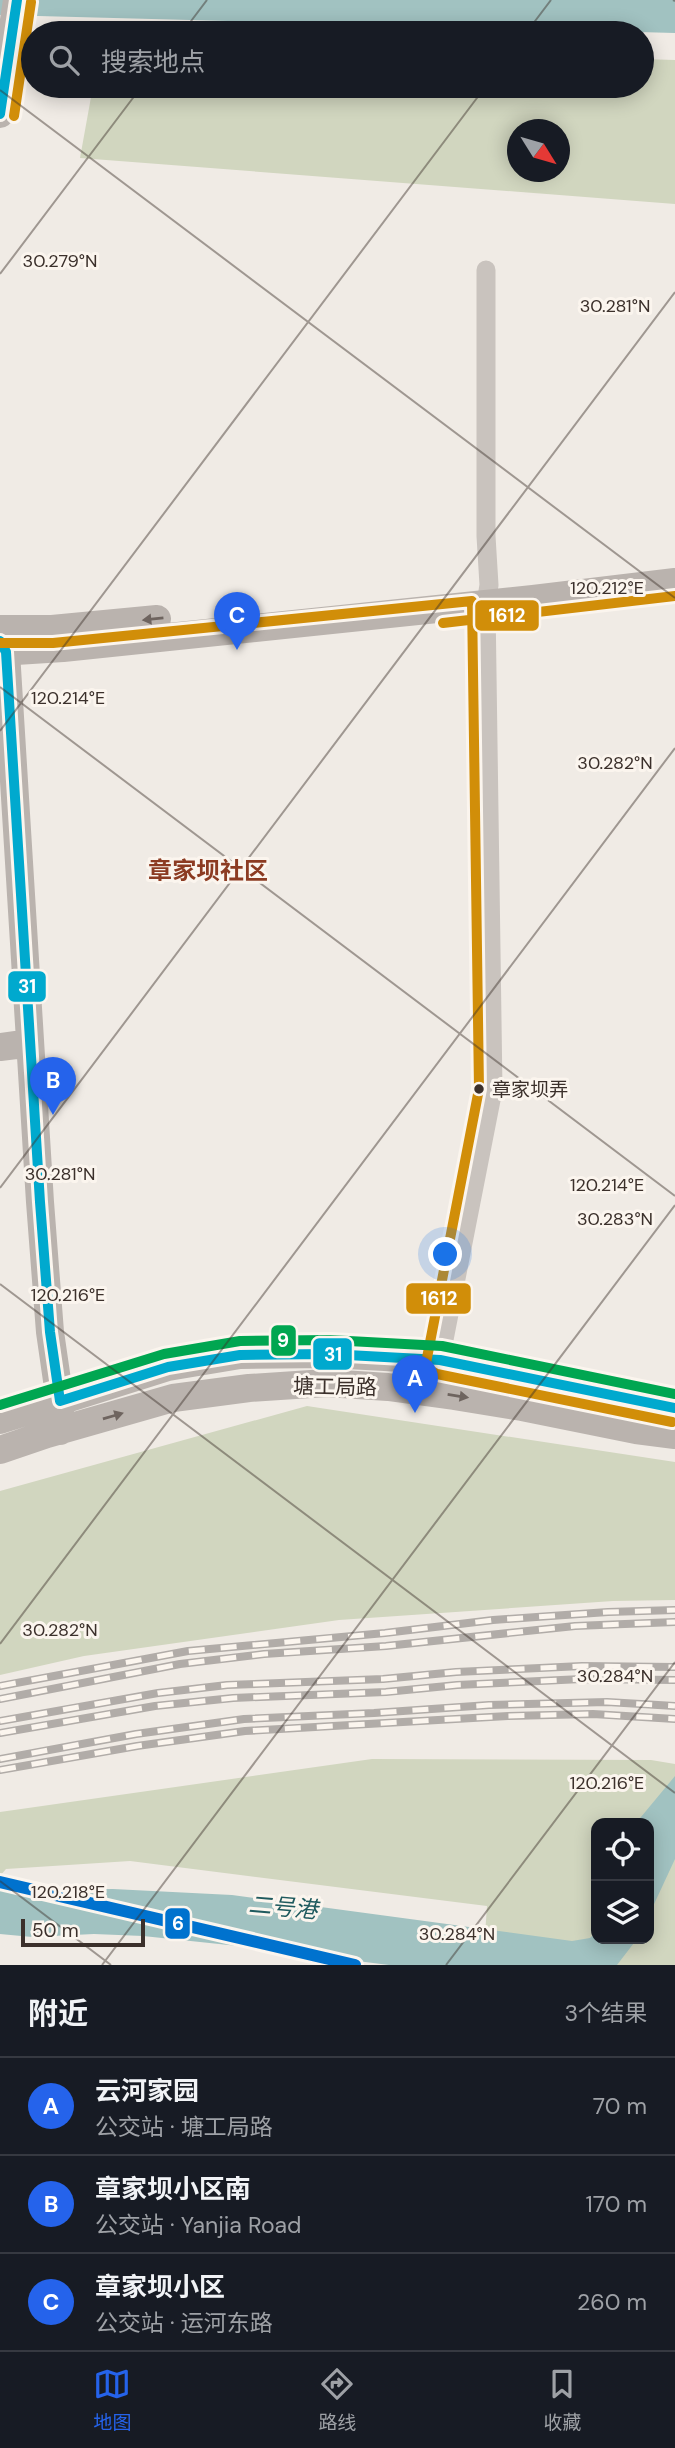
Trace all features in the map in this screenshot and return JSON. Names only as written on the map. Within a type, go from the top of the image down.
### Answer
[{"type":"main road","points":[[1,111],[17,0]]},
{"type":"main road","points":[[52,1418],[50,1332],[2,644],[76,647],[487,595],[675,565]]},
{"type":"main road","points":[[487,595],[675,582]]},
{"type":"main road","points":[[0,864],[8,1046],[34,1309],[52,1418]]},
{"type":"main road","name":"塘工局路","points":[[0,1450],[52,1418],[168,1367],[240,1355],[329,1354],[440,1360],[675,1408]]},
{"type":"main road","name":"塘工局路","points":[[0,1420],[52,1418],[249,1388],[326,1383],[388,1387],[454,1396],[675,1435]]},
{"type":"street","points":[[440,1360],[493,1090],[486,536],[486,270]]},
{"type":"green space","points":[[654,59],[675,60],[675,204],[80,158],[91,98],[654,98]]},
{"type":"green space","points":[[307,1406],[675,1462],[675,1600],[613,1601],[339,1620],[84,1656],[0,1675],[0,1491]]},
{"type":"green space","points":[[372,1759],[651,1760],[675,1764],[675,1965],[483,1965],[487,1906],[130,1861],[6,1869],[0,1876],[0,1812]]},
{"type":"water","points":[[0,0],[675,0],[675,33],[654,32],[654,21],[225,21],[0,15]]},
{"type":"water","points":[[675,1776],[675,1859],[654,1904],[654,1818],[640,1818]]},
{"type":"water","name":"二号港","points":[[113,1889],[232,1895],[572,1941],[591,1937],[591,1944],[633,1944],[617,1965],[389,1965],[143,1936],[94,1934],[32,1937],[0,1934],[0,1890]]},
{"type":"railway","points":[[0,1686],[188,1651],[493,1620],[675,1610]]},
{"type":"railway","points":[[0,1699],[180,1664],[264,1654],[386,1646],[575,1626],[675,1622]]},
{"type":"railway","points":[[0,1721],[158,1693],[227,1685],[383,1679],[456,1672],[582,1666],[675,1667]]},
{"type":"railway","points":[[0,1733],[155,1706],[233,1698],[386,1692],[457,1685],[582,1679],[675,1680]]},
{"type":"railway","points":[[0,1759],[136,1734],[244,1719],[489,1705],[607,1702],[675,1706]]},
{"type":"railway","points":[[0,1770],[137,1746],[245,1731],[508,1716],[593,1714],[675,1719]]},
{"type":"transit line","name":"31","points":[[0,114],[17,0]]},
{"type":"transit line","name":"1612","points":[[28,21],[31,2]]},
{"type":"transit line","name":"1612","points":[[14,116],[21,69]]},
{"type":"transit line","name":"1612","points":[[443,623],[675,596]]},
{"type":"transit line","name":"1612","points":[[0,643],[53,643],[472,601],[479,1089],[426,1363],[430,1370],[437,1374],[672,1422]]},
{"type":"transit line","name":"31","points":[[0,641],[6,652],[40,1202],[50,1332],[60,1401],[168,1367],[240,1355],[329,1354],[440,1360],[675,1408]]},
{"type":"transit line","name":"9","points":[[0,1405],[164,1354],[240,1341],[330,1340],[442,1346],[675,1394]]},
{"type":"transit line","name":"6","points":[[0,1882],[355,1965]]},
{"type":"place","name":"章家坝小区","points":[[237,650]]},
{"type":"place","name":"章家坝弄","points":[[479,1089]]},
{"type":"place","name":"章家坝小区南","points":[[53,1115]]},
{"type":"place","name":"云河家园","points":[[415,1413]]},
{"type":"district","name":"章家坝社区","points":[[208,870]]}]
